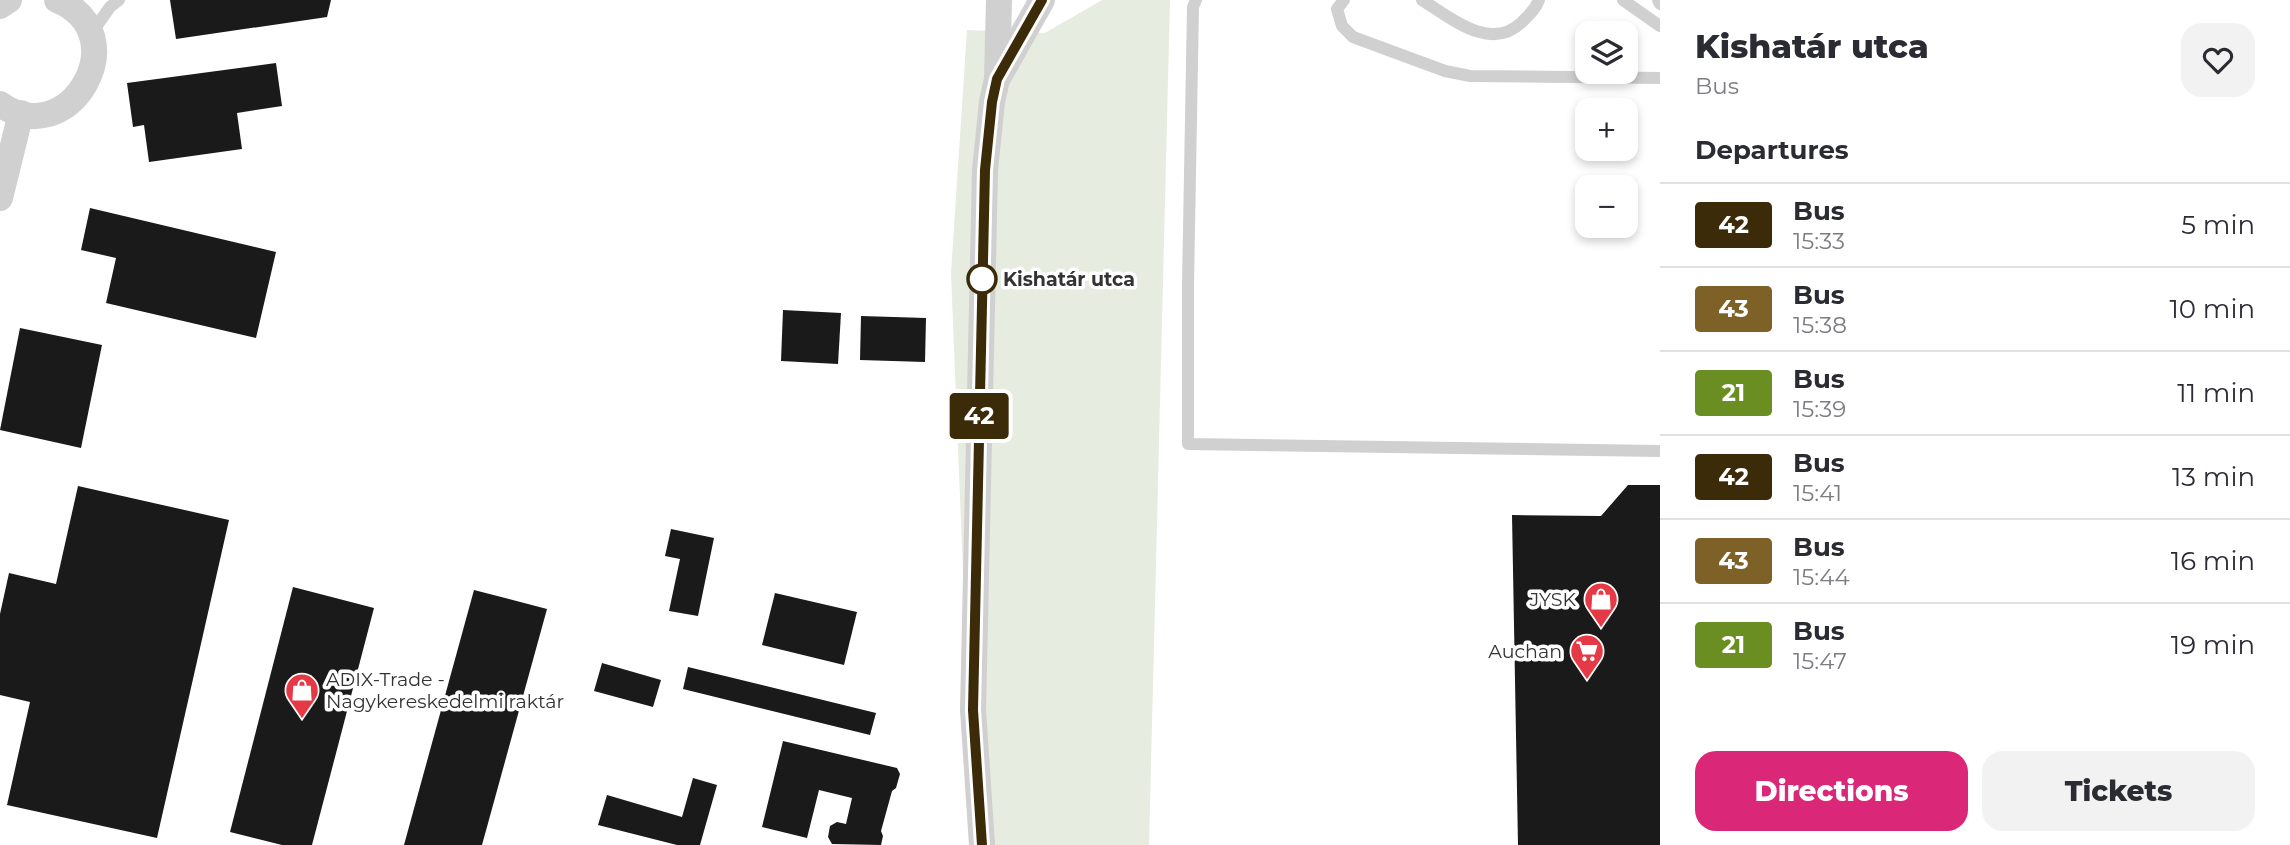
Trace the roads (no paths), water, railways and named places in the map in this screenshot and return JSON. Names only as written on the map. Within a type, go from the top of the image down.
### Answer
[{"type":"street","points":[[0,6],[9,0]]},
{"type":"street","points":[[0,198],[10,108],[39,115],[57,110],[73,101],[85,87],[92,71],[94,52],[91,34],[81,17],[57,0]]},
{"type":"street","points":[[982,845],[973,710],[985,170],[997,79],[999,0]]},
{"type":"street","points":[[997,79],[1042,0]]},
{"type":"lane","points":[[91,34],[110,7],[119,0]]},
{"type":"lane","points":[[1196,0],[1193,21],[1188,285],[1188,444],[1660,451]]},
{"type":"lane","points":[[1422,0],[1461,25],[1485,34],[1503,33],[1517,26],[1535,9],[1539,0]]},
{"type":"lane","points":[[1623,0],[1660,26]]},
{"type":"lane","points":[[1341,5],[1342,26],[1353,37],[1445,71],[1470,76],[1660,78]]},
{"type":"place","name":"Kishatár utca","points":[[982,279]]},
{"type":"place","name":"JYSK","points":[[1601,629]]},
{"type":"place","name":"Auchan","points":[[1587,681]]},
{"type":"place","name":"ADIX-Trade - Nagykereskedelmi raktár","points":[[302,720]]}]
